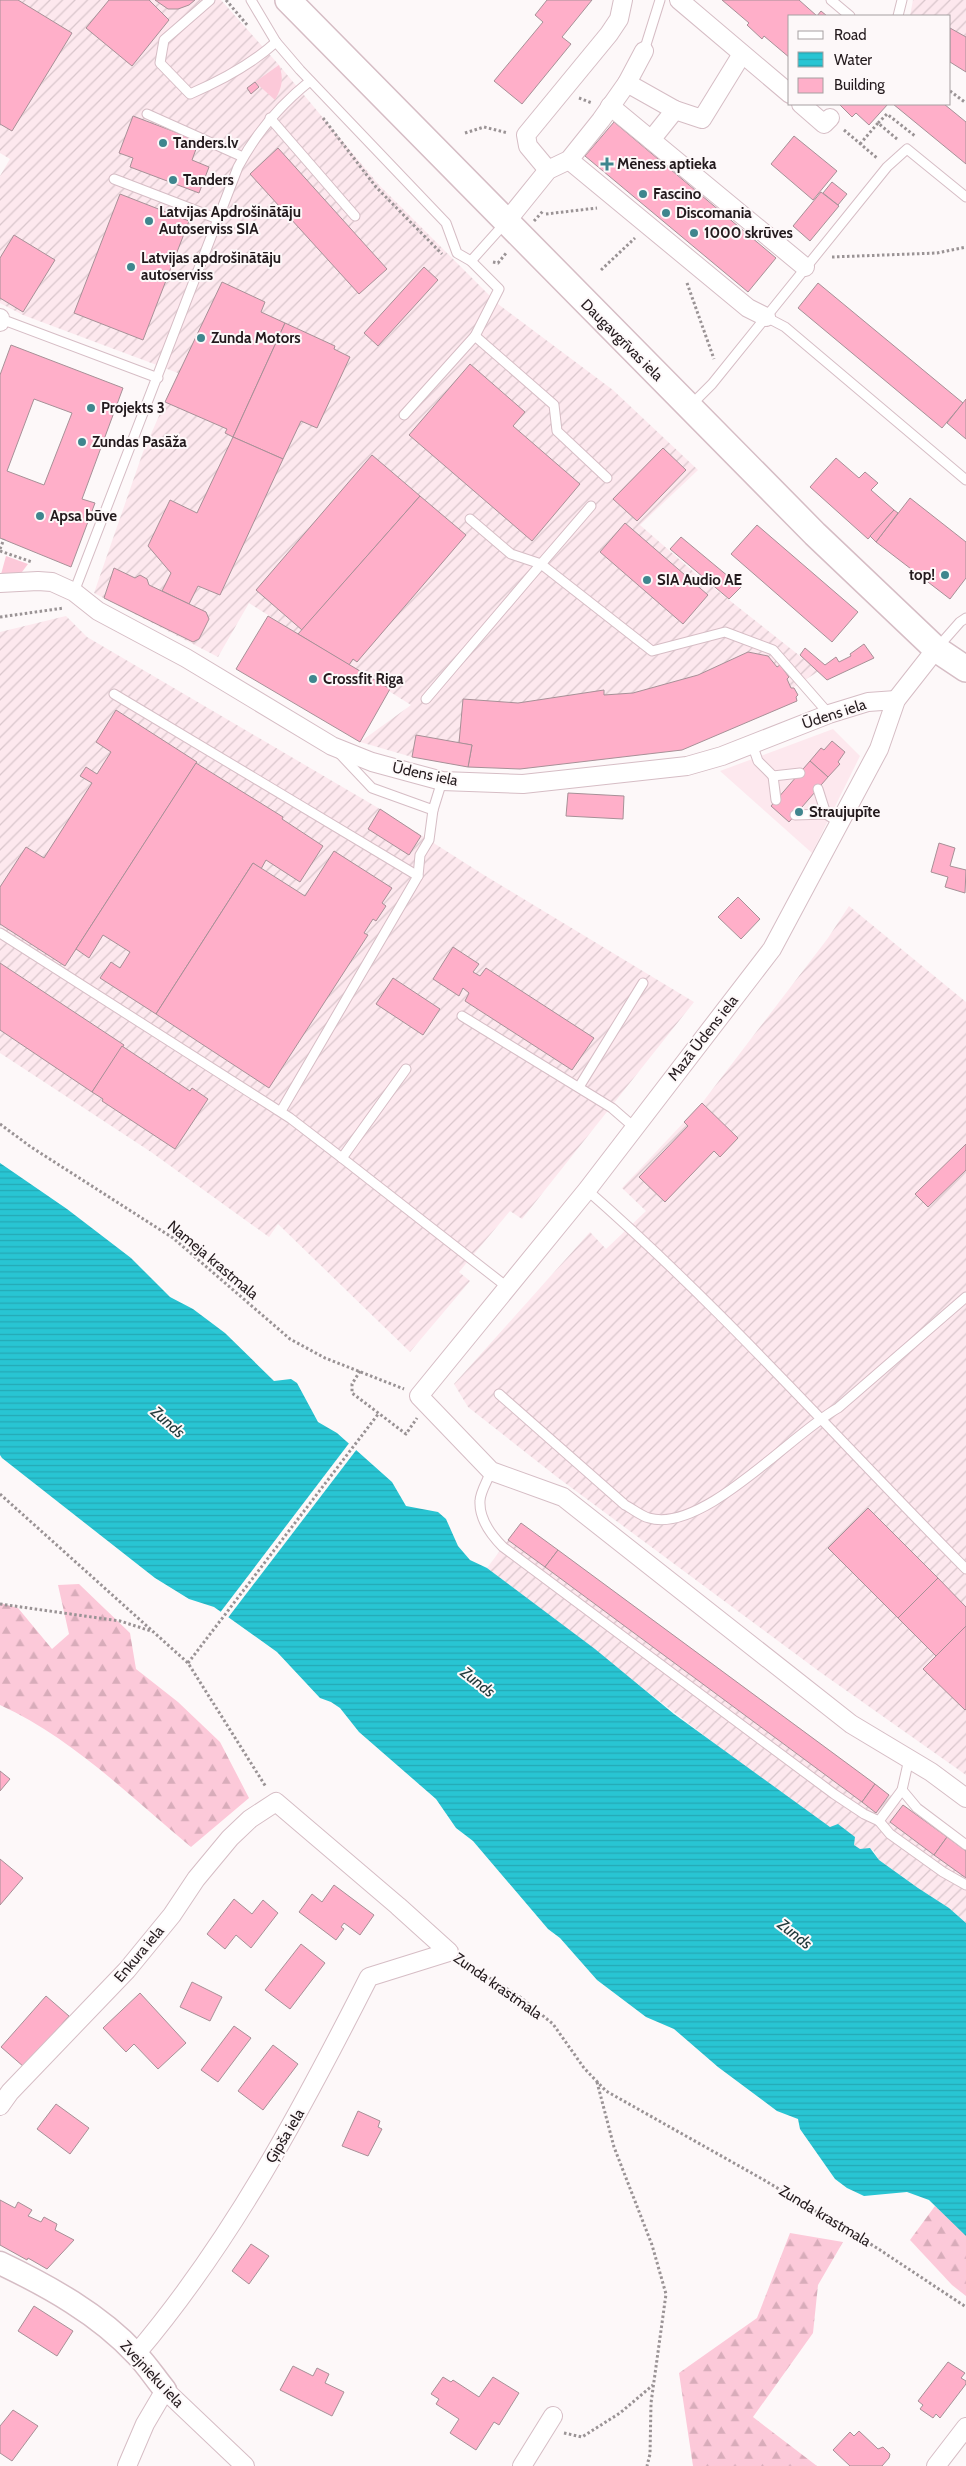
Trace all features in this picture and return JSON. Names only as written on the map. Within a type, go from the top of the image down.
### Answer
[{"type":"main road","name":"Daugavgrīvas iela","points":[[288,0],[816,534],[936,649],[966,669]]},
{"type":"street","points":[[548,170],[528,146],[526,134],[609,34],[619,18],[623,0]]},
{"type":"street","points":[[679,0],[788,92]]},
{"type":"street","points":[[506,222],[548,170],[569,160],[627,83],[644,51]]},
{"type":"street","points":[[627,83],[675,110],[702,118],[742,54]]},
{"type":"street","points":[[802,105],[824,124],[830,118]]},
{"type":"street","points":[[610,106],[809,263]]},
{"type":"street","points":[[651,140],[675,110]]},
{"type":"street","points":[[569,160],[748,308],[766,317]]},
{"type":"street","name":"Ūdens iela","points":[[0,583],[52,582],[74,592],[98,611],[186,658],[332,746],[372,762],[442,780],[522,784],[687,766],[752,744],[829,714],[868,702],[896,700]]},
{"type":"street","name":"Mazā Ūdens iela","points":[[420,1396],[587,1190],[772,949],[833,818],[879,749],[896,700],[936,649]]},
{"type":"street","points":[[420,1396],[491,1471],[563,1497],[851,1724],[909,1759],[966,1798]]},
{"type":"street","name":"Zunda krastmala","points":[[276,1802],[449,1952]]},
{"type":"street","name":"Enkura iela","points":[[0,2106],[10,2092],[127,1970],[172,1915],[196,1879],[230,1838],[250,1819],[276,1802]]},
{"type":"street","name":"Ģipša iela","points":[[136,2354],[165,2319],[241,2208],[323,2070],[369,1977],[449,1952]]},
{"type":"street","name":"Zvejnieku iela","points":[[0,2263],[67,2299],[91,2315],[136,2354],[165,2390],[245,2466]]},
{"type":"street","points":[[127,2466],[146,2424],[165,2390]]},
{"type":"street","points":[[522,2466],[550,2422]]},
{"type":"street","points":[[936,2466],[966,2427]]},
{"type":"lane","points":[[210,0],[164,40],[160,63],[190,94],[217,82],[266,51],[276,42]]},
{"type":"lane","points":[[251,0],[276,42],[310,81],[446,223],[457,253],[471,261],[499,289],[475,336],[404,416]]},
{"type":"lane","points":[[644,51],[660,0]]},
{"type":"lane","points":[[831,0],[849,15]]},
{"type":"lane","points":[[898,15],[902,0]]},
{"type":"lane","points":[[74,592],[243,157],[270,118],[286,100],[310,81]]},
{"type":"lane","points":[[147,114],[243,157]]},
{"type":"lane","points":[[270,118],[355,216]]},
{"type":"lane","points":[[689,407],[712,384],[887,167],[907,149],[966,197]]},
{"type":"lane","points":[[114,178],[218,218]]},
{"type":"lane","points":[[471,261],[506,222]]},
{"type":"lane","points":[[766,317],[785,327],[966,480]]},
{"type":"lane","points":[[0,320],[158,378]]},
{"type":"lane","points":[[475,336],[554,405],[557,431],[607,478]]},
{"type":"lane","points":[[426,700],[590,506]]},
{"type":"lane","points":[[470,520],[511,554],[541,564],[652,651],[725,632],[772,650],[829,714]]},
{"type":"lane","points":[[936,649],[960,622],[966,618]]},
{"type":"lane","points":[[114,694],[418,876]]},
{"type":"lane","points":[[752,744],[758,761],[773,776],[776,800]]},
{"type":"lane","points":[[332,746],[372,788],[433,810]]},
{"type":"lane","points":[[773,776],[800,773]]},
{"type":"lane","points":[[281,1112],[418,876],[420,856],[429,840],[433,810],[442,780]]},
{"type":"lane","points":[[818,789],[833,818]]},
{"type":"lane","points":[[795,815],[833,818]]},
{"type":"lane","points":[[0,933],[281,1112],[507,1287]]},
{"type":"lane","points":[[579,1087],[643,983]]},
{"type":"lane","points":[[462,1016],[612,1108],[635,1128]]},
{"type":"lane","points":[[342,1158],[406,1069]]},
{"type":"lane","points":[[587,1190],[629,1226],[821,1418],[966,1569]]},
{"type":"lane","points":[[499,1394],[625,1505],[650,1519],[678,1519],[718,1498],[780,1453],[821,1418],[838,1408],[966,1297]]},
{"type":"lane","points":[[491,1471],[480,1501],[484,1521],[493,1537],[503,1547],[834,1794],[864,1814],[879,1821],[890,1834],[943,1872],[966,1885]]},
{"type":"lane","points":[[879,1821],[902,1790],[909,1759]]},
{"type":"lane","points":[[902,1790],[917,1808],[966,1845]]},
{"type":"path","points":[[562,89],[586,102],[610,106]]},
{"type":"path","points":[[951,92],[966,103]]},
{"type":"path","points":[[860,144],[878,123],[890,134]]},
{"type":"path","points":[[465,133],[484,127],[513,134],[526,134]]},
{"type":"path","points":[[847,133],[871,153]]},
{"type":"path","points":[[546,214],[597,208],[617,200]]},
{"type":"path","points":[[601,270],[648,226]]},
{"type":"path","points":[[809,263],[937,253],[966,247]]},
{"type":"path","points":[[674,248],[715,363]]},
{"type":"path","points":[[0,549],[4,539]]},
{"type":"path","points":[[0,617],[67,608],[74,592]]},
{"type":"path","name":"Nameja krastmala","points":[[0,1124],[31,1147],[173,1238],[290,1339],[325,1358],[420,1396]]},
{"type":"path","points":[[360,1371],[352,1384],[352,1393],[378,1415],[406,1434]]},
{"type":"path","points":[[188,1663],[378,1415]]},
{"type":"path","points":[[0,1494],[188,1663],[276,1802]]},
{"type":"path","points":[[0,1604],[120,1621],[154,1632]]},
{"type":"path","name":"Zunda krastmala","points":[[449,1952],[520,1997],[553,2024],[584,2068],[606,2091],[764,2180],[877,2248],[966,2307]]},
{"type":"path","points":[[596,2081],[614,2147],[652,2245],[666,2294],[653,2385],[647,2466]]},
{"type":"path","points":[[550,2422],[582,2437],[620,2412],[653,2385]]},
{"type":"shaded area","points":[[0,0],[221,0],[279,65],[379,185],[498,304],[613,390],[698,470],[640,525],[695,573],[819,671],[794,687],[798,695],[796,697],[797,701],[682,750],[520,769],[468,767],[412,757],[360,742],[411,705],[249,603],[218,657],[94,593],[143,452],[178,373],[23,315],[0,303],[0,176],[10,159],[0,153]]},
{"type":"shaded area","points":[[913,0],[966,0],[966,72],[951,63],[951,15],[910,15]]},
{"type":"shaded area","points":[[66,616],[87,637],[380,809],[484,875],[694,1002],[522,1219],[510,1211],[459,1272],[470,1281],[410,1352],[278,1224],[269,1237],[151,1152],[0,1053],[0,632]]},
{"type":"shaded area","name":"Straujupīte","points":[[833,729],[860,756],[812,853],[720,771]]},
{"type":"shaded area","points":[[849,906],[966,1002],[966,1775],[820,1672],[557,1477],[468,1407],[454,1384],[590,1232],[606,1249],[646,1211],[622,1188],[702,1103],[828,938]]},
{"type":"shaded area","points":[[521,1523],[966,1851],[966,1923],[949,1908],[879,1860],[873,1850],[860,1849],[854,1845],[853,1840],[831,1828],[727,1753],[487,1568]]},
{"type":"green space","points":[[279,65],[282,83],[275,100],[255,82]]},
{"type":"green space","points":[[6,556],[28,564],[19,576],[0,578]]},
{"type":"green space","points":[[79,1584],[130,1633],[136,1669],[178,1702],[220,1742],[249,1798],[191,1847],[76,1751],[26,1718],[0,1705],[0,1603],[18,1608],[52,1649],[69,1634],[58,1585]]},
{"type":"green space","points":[[935,2206],[966,2234],[966,2296],[952,2285],[910,2240]]},
{"type":"green space","points":[[790,2233],[843,2242],[818,2285],[813,2333],[753,2417],[817,2466],[693,2466],[679,2373],[757,2318]]},
{"type":"water","name":"Zunds","points":[[0,1163],[67,1209],[131,1258],[170,1297],[193,1309],[225,1333],[274,1381],[291,1379],[297,1383],[318,1422],[337,1433],[392,1482],[406,1506],[438,1512],[446,1519],[458,1546],[470,1560],[487,1568],[595,1649],[674,1714],[830,1827],[838,1824],[855,1837],[854,1845],[860,1849],[870,1848],[879,1860],[949,1908],[966,1923],[966,2236],[929,2200],[907,2192],[864,2196],[847,2188],[835,2179],[800,2129],[798,2119],[777,2111],[718,2067],[674,2029],[646,2017],[597,1980],[560,1938],[548,1929],[473,1841],[456,1828],[436,1799],[359,1732],[340,1708],[320,1698],[277,1652],[214,1607],[189,1599],[155,1578],[2,1458],[0,1455]]},
{"type":"pier","points":[[350,1442],[357,1449],[227,1619],[219,1614]]},
{"type":"building","points":[[0,0],[18,0],[72,33],[12,131],[0,124]]},
{"type":"building","points":[[109,0],[149,0],[169,20],[132,66],[86,28]]},
{"type":"building","points":[[155,0],[195,0],[189,5],[178,9],[168,9]]},
{"type":"building","points":[[547,0],[592,0],[562,37],[571,44],[522,104],[494,81],[543,22],[535,15]]},
{"type":"building","points":[[722,0],[799,0],[816,15],[788,15],[788,56],[764,36],[762,39],[747,25],[749,23]]},
{"type":"building","points":[[821,11],[826,15],[818,15]]},
{"type":"building","points":[[951,29],[966,37],[966,72],[951,63]]},
{"type":"building","points":[[255,82],[259,87],[251,94],[247,88]]},
{"type":"building","points":[[840,105],[887,105],[869,125],[856,113],[852,117]]},
{"type":"building","points":[[894,105],[945,105],[966,122],[966,164]]},
{"type":"building","points":[[133,116],[199,141],[192,160],[209,167],[199,193],[130,167],[133,158],[119,153]]},
{"type":"building","points":[[614,122],[776,258],[748,292],[585,156]]},
{"type":"building","points":[[794,136],[837,171],[813,200],[771,164]]},
{"type":"building","points":[[278,148],[387,269],[359,294],[250,174]]},
{"type":"building","points":[[832,182],[847,194],[838,205],[823,193]]},
{"type":"building","points":[[821,192],[839,206],[810,241],[793,226]]},
{"type":"building","name":"Latvijas apdrošinātāju autoserviss","points":[[120,194],[189,221],[143,340],[74,313]]},
{"type":"building","points":[[14,235],[55,260],[23,312],[0,298],[0,258]]},
{"type":"building","points":[[424,267],[438,280],[378,346],[364,333]]},
{"type":"building","points":[[222,282],[265,302],[261,312],[285,323],[233,437],[225,433],[227,429],[165,402]]},
{"type":"building","points":[[818,283],[963,403],[942,428],[798,308]]},
{"type":"building","points":[[285,323],[335,346],[334,349],[350,357],[317,428],[301,421],[283,459],[233,437]]},
{"type":"building","name":"Zundas Pasāža","points":[[11,345],[123,388],[82,499],[95,503],[71,567],[0,538],[0,375]],"holes":[[[34,399],[72,413],[44,485],[7,471]]]},
{"type":"building","points":[[470,364],[525,412],[513,426],[580,484],[532,541],[409,435]]},
{"type":"building","points":[[966,399],[966,439],[947,423]]},
{"type":"building","points":[[233,437],[283,459],[220,595],[198,586],[189,604],[162,591],[171,573],[148,546],[170,500],[197,513]]},
{"type":"building","points":[[663,448],[686,470],[637,521],[613,499]]},
{"type":"building","points":[[372,455],[420,496],[302,630],[256,590]]},
{"type":"building","points":[[836,458],[859,478],[865,472],[878,483],[871,490],[894,510],[868,539],[810,487]]},
{"type":"building","points":[[420,496],[466,535],[357,662],[353,659],[349,665],[298,634]]},
{"type":"building","points":[[910,498],[966,542],[966,578],[950,599],[876,542]]},
{"type":"building","points":[[894,510],[898,513],[876,542],[870,536]]},
{"type":"building","points":[[625,523],[708,595],[683,624],[600,552]]},
{"type":"building","points":[[757,525],[858,612],[832,642],[731,554]]},
{"type":"building","points":[[681,537],[741,587],[729,599],[670,549]]},
{"type":"building","points":[[114,568],[135,578],[140,575],[147,579],[149,585],[206,612],[209,619],[199,639],[193,642],[104,598]]},
{"type":"building","name":"Crossfit Riga","points":[[268,616],[390,689],[360,742],[236,669]]},
{"type":"building","points":[[864,644],[874,658],[827,680],[800,655],[805,648],[825,665],[836,657],[839,662],[851,656],[850,654]]},
{"type":"building","points":[[748,652],[768,656],[777,667],[780,665],[789,677],[787,679],[791,688],[794,688],[798,695],[796,697],[797,701],[682,750],[520,769],[468,767],[472,745],[459,743],[463,699],[518,703],[604,690],[604,695],[633,693],[698,675]]},
{"type":"building","points":[[116,710],[197,762],[65,966],[0,924],[0,887],[26,847],[44,858],[92,783],[80,776],[86,767],[97,774],[111,752],[96,742]]},
{"type":"building","points":[[416,735],[472,745],[468,767],[412,757]]},
{"type":"building","points":[[832,741],[845,752],[838,762],[840,764],[828,777],[810,761],[821,748],[824,750]]},
{"type":"building","points":[[810,761],[828,777],[789,822],[771,806]]},
{"type":"building","points":[[196,763],[283,817],[282,819],[323,846],[300,882],[266,860],[261,869],[253,863],[156,1014],[100,978],[111,962],[120,968],[130,952],[103,935],[89,958],[76,949]]},
{"type":"building","points":[[568,793],[624,796],[623,819],[566,816]]},
{"type":"building","points":[[380,809],[421,836],[409,855],[368,829]]},
{"type":"building","points":[[939,843],[955,848],[950,866],[966,870],[965,893],[945,887],[948,877],[931,872]]},
{"type":"building","points":[[334,851],[392,888],[382,903],[386,906],[376,921],[373,919],[364,933],[368,935],[269,1088],[156,1014],[253,863],[305,896]]},
{"type":"building","points":[[738,897],[760,919],[741,939],[718,917]]},
{"type":"building","points":[[453,947],[479,964],[473,972],[480,976],[486,968],[594,1038],[572,1070],[465,1001],[469,993],[463,988],[459,996],[433,979]]},
{"type":"building","points":[[0,963],[124,1045],[92,1092],[0,1030]]},
{"type":"building","points":[[393,978],[440,1009],[423,1035],[376,1004]]},
{"type":"building","points":[[122,1046],[190,1091],[192,1088],[208,1099],[175,1149],[102,1101],[103,1099],[92,1092]]},
{"type":"building","points":[[702,1103],[738,1138],[720,1157],[714,1151],[665,1202],[639,1177],[688,1126],[684,1122]]},
{"type":"building","points":[[966,1144],[966,1170],[928,1207],[915,1194]]},
{"type":"building","points":[[868,1508],[938,1578],[898,1618],[828,1548]]},
{"type":"building","points":[[521,1523],[558,1550],[545,1567],[508,1540]]},
{"type":"building","points":[[558,1550],[875,1784],[862,1802],[545,1567]]},
{"type":"building","points":[[938,1578],[966,1607],[966,1626],[936,1656],[898,1618]]},
{"type":"building","points":[[966,1626],[966,1709],[965,1710],[923,1669]]},
{"type":"building","points":[[0,1771],[10,1779],[0,1791]]},
{"type":"building","points":[[875,1784],[889,1795],[876,1813],[862,1802]]},
{"type":"building","points":[[903,1805],[947,1837],[934,1855],[890,1822]]},
{"type":"building","points":[[947,1837],[966,1851],[966,1878],[934,1855]]},
{"type":"building","points":[[0,1859],[23,1878],[0,1905]]},
{"type":"building","points":[[334,1885],[374,1915],[360,1935],[344,1923],[341,1927],[344,1929],[336,1940],[299,1912],[312,1894],[322,1902]]},
{"type":"building","points":[[234,1899],[252,1914],[263,1900],[278,1913],[251,1948],[236,1935],[225,1949],[207,1934]]},
{"type":"building","points":[[301,1944],[325,1963],[290,2009],[265,1990]]},
{"type":"building","points":[[192,1982],[222,1997],[210,2021],[180,2007]]},
{"type":"building","points":[[140,1993],[186,2043],[158,2069],[134,2044],[126,2052],[103,2028]]},
{"type":"building","points":[[46,1996],[69,2016],[24,2067],[1,2047]]},
{"type":"building","points":[[234,2026],[251,2038],[218,2082],[201,2070]]},
{"type":"building","points":[[273,2045],[298,2064],[263,2110],[238,2091]]},
{"type":"building","points":[[56,2104],[89,2128],[70,2154],[37,2129]]},
{"type":"building","points":[[358,2111],[380,2121],[378,2127],[382,2129],[368,2156],[342,2146]]},
{"type":"building","points":[[0,2200],[15,2208],[18,2202],[32,2210],[28,2216],[41,2222],[44,2217],[57,2224],[55,2230],[74,2240],[47,2269],[28,2258],[27,2260],[0,2245]]},
{"type":"building","points":[[251,2244],[269,2256],[249,2284],[232,2271]]},
{"type":"building","points":[[34,2306],[73,2331],[57,2356],[18,2331]]},
{"type":"building","points":[[948,2362],[965,2373],[961,2378],[966,2381],[966,2384],[940,2418],[936,2414],[933,2418],[920,2409],[923,2405],[918,2401]]},
{"type":"building","points":[[293,2366],[313,2376],[317,2368],[329,2374],[325,2383],[344,2392],[332,2416],[280,2390]]},
{"type":"building","points":[[443,2377],[451,2382],[453,2380],[479,2397],[493,2377],[519,2393],[499,2425],[494,2422],[476,2450],[450,2433],[459,2419],[436,2404],[439,2399],[431,2394]]},
{"type":"building","points":[[13,2410],[38,2426],[12,2461],[0,2453],[0,2426]]},
{"type":"building","points":[[859,2431],[878,2449],[883,2447],[890,2454],[882,2466],[850,2466],[833,2450],[850,2432],[854,2436]]},
{"type":"place","name":"Tanders.lv","points":[[163,143]]},
{"type":"place","name":"Mēness aptieka","points":[[607,164]]},
{"type":"place","name":"Tanders","points":[[173,180]]},
{"type":"place","name":"Fascino","points":[[643,194]]},
{"type":"place","name":"Discomania","points":[[666,213]]},
{"type":"place","name":"Latvijas Apdrošinātāju Autoserviss SIA","points":[[149,221]]},
{"type":"place","name":"1000 skrūves","points":[[694,233]]},
{"type":"place","name":"Latvijas apdrošinātāju autoserviss","points":[[131,267]]},
{"type":"place","name":"Zunda Motors","points":[[201,338]]},
{"type":"place","name":"Projekts 3","points":[[91,408]]},
{"type":"place","name":"Zundas Pasāža","points":[[82,442]]},
{"type":"place","name":"Apsa būve","points":[[40,516]]},
{"type":"place","name":"top!","points":[[945,575]]},
{"type":"place","name":"SIA Audio AE","points":[[647,580]]},
{"type":"place","name":"Crossfit Riga","points":[[313,679]]},
{"type":"place","name":"Straujupīte","points":[[799,812]]}]
